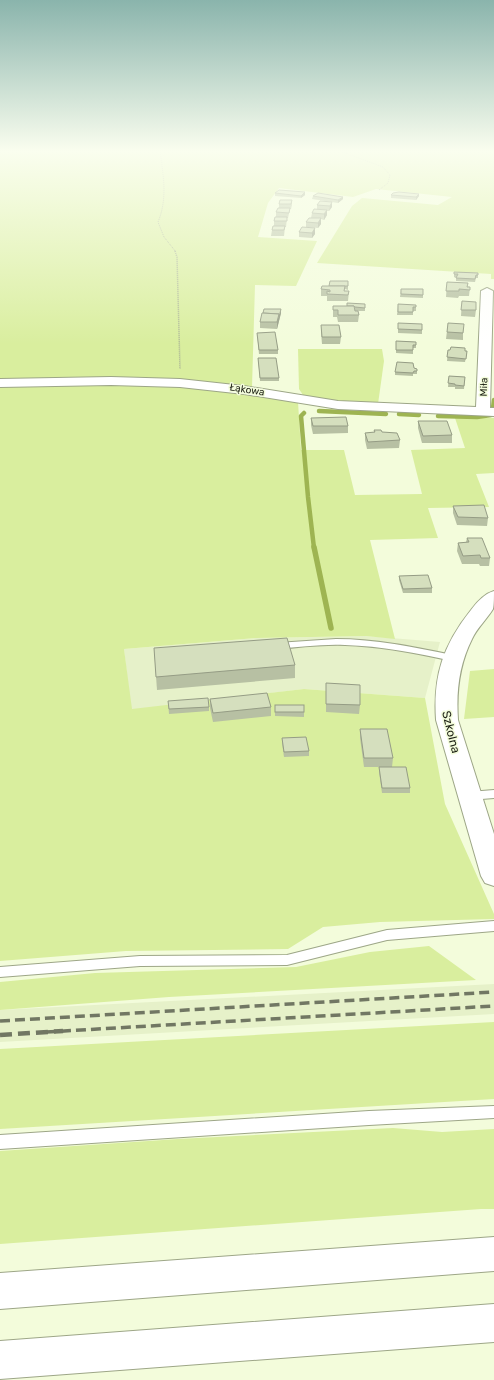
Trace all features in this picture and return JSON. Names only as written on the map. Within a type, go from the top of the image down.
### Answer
[{"type":"main road","name":"Szkolna","points":[[494,598],[482,609],[464,633],[452,658],[446,681],[445,707],[447,720],[468,796],[494,876]]},
{"type":"main road","points":[[0,1291],[494,1254]]},
{"type":"main road","points":[[0,1360],[494,1323]]},
{"type":"street","name":"Miła","points":[[487,291],[489,412]]},
{"type":"street","name":"Łąkowa","points":[[0,383],[104,381],[180,383],[244,390],[338,406],[489,412]]},
{"type":"lane","points":[[264,647],[317,643],[366,643],[387,645],[452,658]]},
{"type":"lane","points":[[468,796],[494,794]]},
{"type":"lane","points":[[0,972],[140,961],[287,960],[387,935],[494,926]]},
{"type":"lane","points":[[0,1142],[369,1118],[494,1112]]},
{"type":"path","points":[[162,214],[158,222],[164,237],[175,250],[177,257],[180,383]]},
{"type":"shaded area","points":[[366,636],[440,642],[425,698],[304,689],[131,710],[124,649],[257,638]]},
{"type":"shaded area","points":[[494,984],[494,1014],[0,1042],[0,1010]]},
{"type":"green space","points":[[0,214],[265,214],[258,237],[317,241],[296,286],[255,285],[252,387],[212,382],[223,390],[298,402],[301,450],[344,450],[355,495],[422,494],[411,450],[465,448],[455,418],[494,418],[494,473],[476,474],[489,507],[428,508],[438,538],[370,540],[395,639],[366,636],[257,638],[124,649],[132,709],[304,689],[425,698],[445,804],[494,914],[494,919],[380,922],[323,927],[288,949],[126,951],[0,961]]},
{"type":"green space","points":[[347,214],[494,214],[494,279],[491,279],[491,274],[317,263]]},
{"type":"green space","points":[[298,349],[382,349],[384,361],[378,404],[343,403],[305,398],[299,389]]},
{"type":"green space","points":[[494,669],[494,717],[464,719],[470,671]]},
{"type":"green space","points":[[429,946],[476,980],[169,997],[0,1010],[0,982],[95,973],[296,967],[370,952]]},
{"type":"green space","points":[[494,1022],[494,1099],[0,1129],[0,1049]]},
{"type":"green space","points":[[393,1128],[442,1132],[494,1129],[494,1209],[0,1244],[0,1151],[178,1139]]},
{"type":"building","points":[[275,217],[287,217],[287,221],[274,221]]},
{"type":"building","points":[[309,218],[321,218],[318,223],[306,222]]},
{"type":"building","points":[[273,226],[285,226],[284,230],[272,230]]},
{"type":"building","points":[[302,227],[315,228],[312,233],[299,232]]},
{"type":"building","points":[[454,272],[478,273],[478,275],[476,275],[475,279],[456,278],[458,274],[454,274]]},
{"type":"building","points":[[330,281],[348,281],[348,286],[329,286]]},
{"type":"building","points":[[447,282],[468,283],[467,287],[470,287],[470,290],[459,289],[459,291],[446,291]]},
{"type":"building","points":[[322,286],[345,286],[344,291],[349,291],[348,295],[327,294],[327,291],[330,292],[330,290],[321,289]]},
{"type":"building","points":[[401,289],[423,289],[423,295],[401,294]]},
{"type":"building","points":[[462,301],[476,302],[476,310],[461,310]]},
{"type":"building","points":[[347,303],[365,304],[365,308],[347,306]]},
{"type":"building","points":[[398,304],[416,305],[416,307],[413,307],[413,312],[398,312]]},
{"type":"building","points":[[333,306],[354,306],[355,311],[358,311],[359,315],[338,315],[338,310],[333,310]]},
{"type":"building","points":[[264,309],[281,309],[279,317],[279,314],[263,313]]},
{"type":"building","points":[[262,313],[279,314],[277,322],[260,322]]},
{"type":"building","points":[[398,323],[422,324],[422,330],[398,329]]},
{"type":"building","points":[[448,323],[464,324],[463,333],[447,332]]},
{"type":"building","points":[[321,325],[339,325],[341,337],[322,337]]},
{"type":"building","points":[[275,332],[278,350],[259,350],[257,333]]},
{"type":"building","points":[[396,341],[416,342],[416,345],[413,345],[413,350],[396,350]]},
{"type":"building","points":[[451,347],[465,348],[465,351],[467,351],[466,359],[447,357],[448,350],[450,350]]},
{"type":"building","points":[[258,358],[276,358],[279,378],[260,378]]},
{"type":"building","points":[[397,362],[413,363],[414,368],[417,369],[417,371],[414,371],[413,373],[395,372]]},
{"type":"building","points":[[449,376],[465,377],[464,386],[448,383]]},
{"type":"building","points":[[346,417],[348,426],[313,426],[311,418]]},
{"type":"building","points":[[418,421],[447,421],[452,435],[423,436]]},
{"type":"building","points":[[374,430],[397,433],[400,440],[368,442],[365,433],[375,432]]},
{"type":"building","points":[[484,505],[488,518],[458,517],[453,506]]},
{"type":"building","points":[[467,538],[482,538],[490,558],[481,558],[480,555],[463,556],[458,543],[469,542]]},
{"type":"building","points":[[428,575],[432,588],[403,589],[399,576]]},
{"type":"building","points":[[287,638],[295,665],[156,677],[154,648]]},
{"type":"building","points":[[326,683],[360,685],[360,705],[326,704]]},
{"type":"building","points":[[267,693],[271,707],[213,713],[210,699]]},
{"type":"building","points":[[208,698],[209,707],[169,709],[168,701]]},
{"type":"building","points":[[275,705],[304,705],[304,712],[275,712]]},
{"type":"building","points":[[360,729],[387,729],[393,758],[364,758]]},
{"type":"building","points":[[306,737],[309,751],[284,752],[282,738]]},
{"type":"building","points":[[379,767],[406,767],[410,788],[382,788]]},
{"type":"waterway","points":[[493,408],[494,400]]},
{"type":"waterway","points":[[319,411],[386,414]]},
{"type":"waterway","points":[[304,413],[301,416],[314,548]]},
{"type":"waterway","points":[[399,414],[419,415]]},
{"type":"waterway","points":[[438,416],[477,417],[491,415]]},
{"type":"waterway","points":[[314,547],[331,628]]},
{"type":"railway","points":[[0,1021],[494,992]]},
{"type":"railway","points":[[61,1031],[494,1006]]},
{"type":"railway","points":[[0,1035],[61,1031]]},
{"type":"railway","points":[[46,1032],[61,1031]]}]
